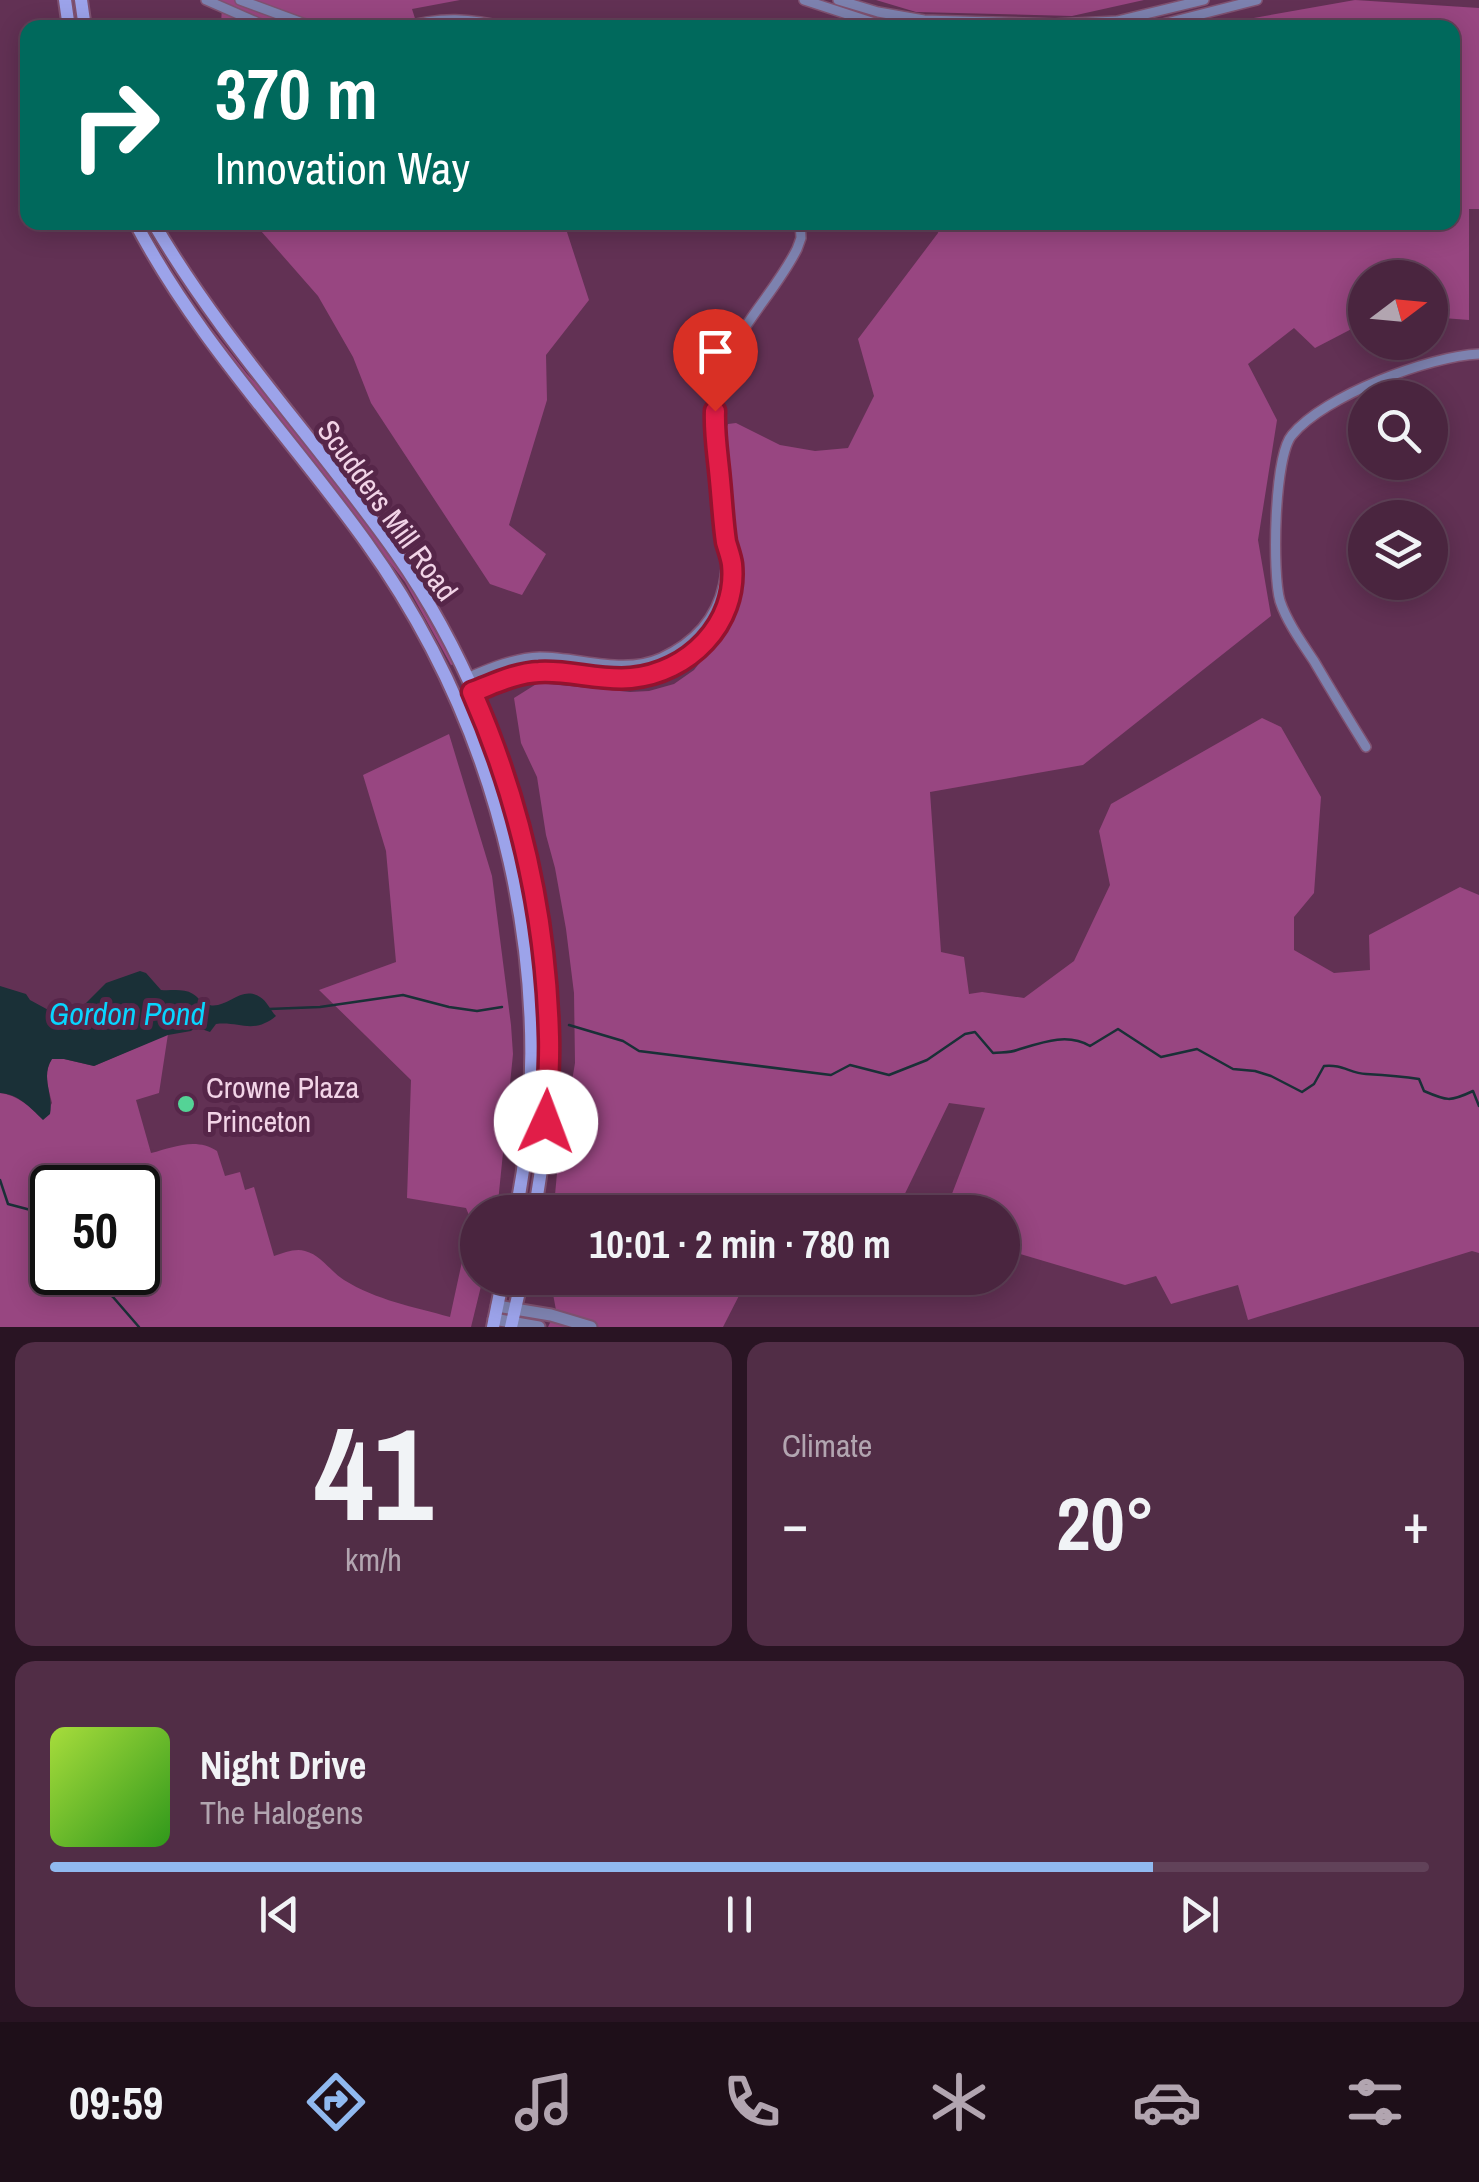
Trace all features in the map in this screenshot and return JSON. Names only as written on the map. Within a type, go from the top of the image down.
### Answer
[{"type":"main road","name":"Scudders Mill Road","points":[[139,230],[192,314],[394,584],[474,739],[503,829],[524,939],[532,1032],[518,1195]]},
{"type":"main road","name":"Scudders Mill Road","points":[[158,230],[231,340],[396,552],[470,685],[496,748],[531,873],[544,962],[549,1041],[546,1122],[537,1195]]},
{"type":"street","points":[[206,0],[252,20]]},
{"type":"street","points":[[240,0],[293,20]]},
{"type":"street","points":[[804,0],[865,20]]},
{"type":"street","points":[[838,0],[924,20]]},
{"type":"street","points":[[1121,20],[1204,0]]},
{"type":"street","points":[[1179,20],[1257,0]]},
{"type":"street","points":[[266,20],[267,11]]},
{"type":"street","points":[[427,20],[470,20]]},
{"type":"street","points":[[456,698],[495,667],[527,658],[640,664],[662,657],[697,634],[709,620],[723,590],[726,542],[715,429],[719,384],[740,334],[797,249],[800,230]]},
{"type":"street","points":[[1366,747],[1297,635],[1280,600],[1274,528],[1289,437],[1330,402],[1398,374],[1462,354],[1479,354]]},
{"type":"street","points":[[470,685],[548,672],[630,678],[676,666],[710,638],[726,608],[732,564],[726,542]]},
{"type":"street","points":[[512,1319],[551,1315],[591,1327]]},
{"type":"street","points":[[495,1317],[539,1327]]},
{"type":"shaded area","points":[[216,0],[460,0],[412,9],[415,20],[221,20],[222,3]]},
{"type":"shaded area","points":[[876,0],[1144,0],[1072,16],[916,12]]},
{"type":"shaded area","points":[[1355,0],[1479,8],[1479,209],[1469,209],[1469,320],[1448,318],[1448,260],[1348,260],[1348,331],[1315,348],[1294,328],[1248,364],[1277,420],[1258,540],[1271,616],[1083,765],[930,792],[941,952],[964,957],[969,994],[1024,998],[1074,961],[1110,885],[1099,831],[1111,804],[1262,718],[1281,727],[1321,797],[1314,893],[1294,917],[1294,950],[1334,973],[1370,970],[1369,935],[1460,887],[1479,895],[1479,1253],[1472,1251],[1248,1320],[1238,1285],[1171,1304],[1156,1276],[1125,1285],[1020,1254],[1020,1195],[952,1195],[985,1108],[949,1103],[904,1195],[555,1195],[563,1107],[575,1063],[574,993],[537,777],[521,743],[514,698],[538,683],[649,691],[674,684],[694,670],[719,638],[734,604],[739,569],[725,432],[728,424],[736,423],[780,445],[815,451],[848,448],[874,396],[858,339],[939,230],[1460,230],[1460,20],[1242,20]]},
{"type":"shaded area","points":[[260,230],[566,230],[589,300],[546,355],[547,400],[509,525],[546,554],[522,595],[490,584],[371,403],[353,357],[318,296]]},
{"type":"shaded area","points":[[200,319],[370,526],[399,567],[454,664],[451,665],[405,582]]},
{"type":"shaded area","points":[[449,734],[492,876],[513,1054],[499,1195],[460,1195],[460,1207],[407,1198],[411,1080],[319,990],[396,962],[386,851],[363,775]]},
{"type":"shaded area","points":[[168,1034],[159,1093],[136,1100],[151,1153],[193,1144],[217,1151],[225,1176],[240,1172],[245,1190],[254,1187],[274,1256],[305,1251],[369,1293],[450,1317],[460,1271],[460,1295],[479,1295],[471,1327],[0,1327],[0,1093],[18,1099],[43,1119],[52,1103],[47,1075],[52,1059],[94,1066]]},
{"type":"shaded area","points":[[553,1295],[739,1295],[723,1327],[548,1327],[556,1310]]},
{"type":"water","name":"Gordon Pond","points":[[140,971],[161,990],[189,992],[206,1004],[253,994],[276,1016],[253,1026],[216,1024],[210,1032],[196,1027],[94,1066],[52,1059],[47,1073],[50,1114],[43,1120],[18,1099],[0,1093],[0,986],[26,994],[30,1000],[67,1017],[106,983]]},
{"type":"waterway","points":[[269,1009],[320,1007],[403,995],[477,1011],[502,1007]]},
{"type":"waterway","points":[[569,1025],[623,1041],[639,1051],[831,1075],[850,1065],[889,1075],[927,1060],[965,1034],[975,1032],[993,1053],[1063,1039],[1090,1046],[1118,1029],[1161,1057],[1197,1049],[1233,1069],[1271,1076],[1302,1092],[1314,1084],[1324,1066],[1330,1066],[1419,1079],[1424,1091],[1444,1098],[1473,1091],[1479,1106]]},
{"type":"waterway","points":[[0,1180],[8,1204],[30,1210]]},
{"type":"waterway","points":[[111,1295],[139,1327]]},
{"type":"place","name":"Crowne Plaza Princeton","points":[[186,1104]]},
{"type":"route","points":[[546,1122],[547,998],[531,873],[506,778],[472,692],[514,676],[538,672],[630,678],[652,674],[690,657],[710,638],[726,608],[732,564],[726,542],[715,411]]}]
